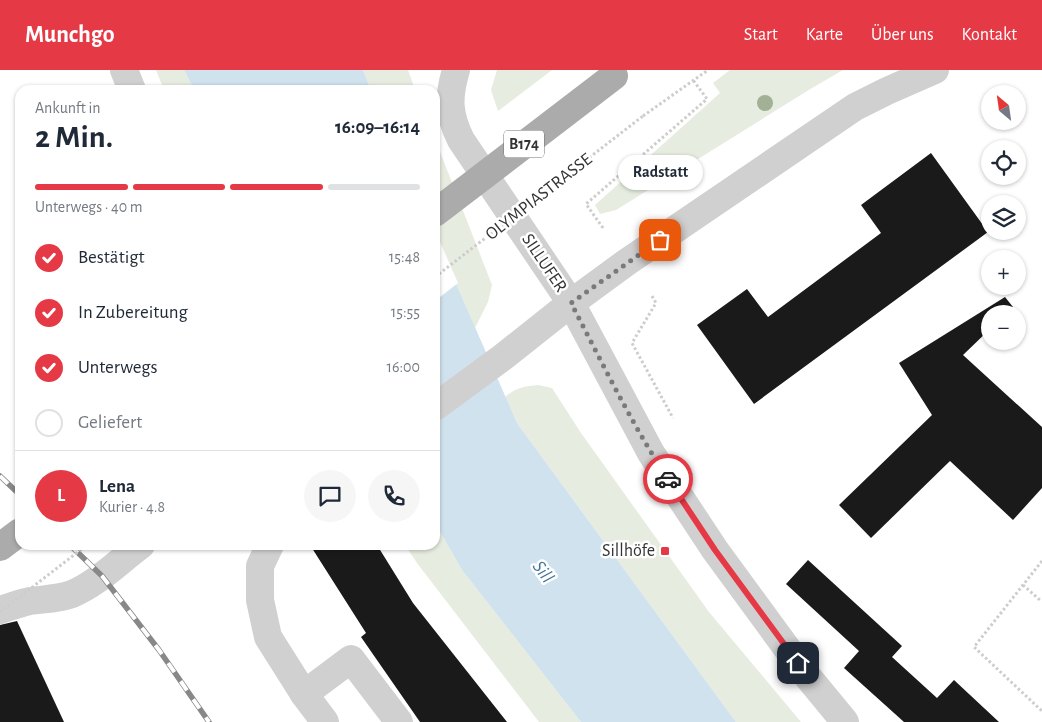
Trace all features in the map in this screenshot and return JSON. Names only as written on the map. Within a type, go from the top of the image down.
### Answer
[{"type":"main road","name":"B174","points":[[440,209],[617,73]]},
{"type":"main road","points":[[0,547],[15,536]]},
{"type":"street","points":[[124,70],[130,85]]},
{"type":"street","name":"SILLUFER","points":[[456,70],[450,106],[454,125],[461,140],[571,303],[651,453],[715,550],[808,677],[845,722]]},
{"type":"street","points":[[440,403],[635,256],[856,107],[935,70]]},
{"type":"street","points":[[0,611],[29,602],[54,600],[79,590],[102,576],[135,550]]},
{"type":"street","points":[[268,550],[260,566],[260,600],[268,637],[304,694],[326,722]]},
{"type":"street","points":[[304,694],[351,659],[399,722]]},
{"type":"path","name":"OLYMPIASTRASSE","points":[[440,273],[643,116],[708,70]]},
{"type":"path","points":[[602,228],[586,204],[707,99],[693,80]]},
{"type":"path","points":[[652,296],[656,303],[632,344],[674,418]]},
{"type":"path","points":[[0,611],[80,550]]},
{"type":"path","points":[[1042,560],[974,647],[1042,711]]},
{"type":"path","points":[[1023,584],[1041,601]]},
{"type":"shaded area","points":[[156,70],[184,70],[192,85],[162,85]]},
{"type":"shaded area","points":[[363,70],[408,70],[413,85],[369,85]]},
{"type":"shaded area","points":[[497,70],[552,70],[498,111],[491,90]]},
{"type":"shaded area","points":[[730,70],[843,70],[616,210],[600,214],[595,205],[720,93],[713,83]]},
{"type":"shaded area","points":[[440,152],[492,285],[488,302],[475,328],[440,248]]},
{"type":"shaded area","points":[[538,385],[552,388],[581,433],[709,612],[801,722],[736,722],[517,423],[505,397],[520,388]]},
{"type":"shaded area","points":[[440,532],[462,570],[581,722],[539,722],[408,550],[440,550]]},
{"type":"water","points":[[184,70],[363,70],[369,85],[192,85]]},
{"type":"water","name":"Sill","points":[[440,247],[517,423],[736,722],[581,722],[462,570],[440,532]]},
{"type":"pier","points":[[440,242],[458,283],[440,297]]},
{"type":"building","points":[[931,153],[981,222],[981,237],[754,404],[697,325],[747,289],[768,317],[881,233],[861,205]]},
{"type":"building","points":[[1005,297],[1011,305],[992,305]]},
{"type":"building","points":[[981,312],[981,338],[963,355],[1042,427],[1042,488],[1013,520],[950,461],[871,538],[839,505],[932,415],[899,363]]},
{"type":"building","points":[[313,550],[380,550],[413,603],[507,722],[420,722],[361,637],[366,633]]},
{"type":"building","points":[[808,560],[902,646],[892,657],[937,698],[954,680],[999,722],[904,722],[844,668],[859,651],[786,584]]},
{"type":"building","points":[[17,621],[64,722],[0,722],[0,625]]},
{"type":"railway","points":[[0,476],[15,490]]},
{"type":"railway","points":[[75,550],[102,576],[159,650],[209,722]]},
{"type":"way so far","points":[[660,240],[571,303],[630,415],[668,479]]},
{"type":"place","name":"Radstatt","points":[[660,240]]},
{"type":"place","name":"Sillhöfe","points":[[665,551]]},
{"type":"route","points":[[668,479],[715,550],[748,592],[798,663]]}]
